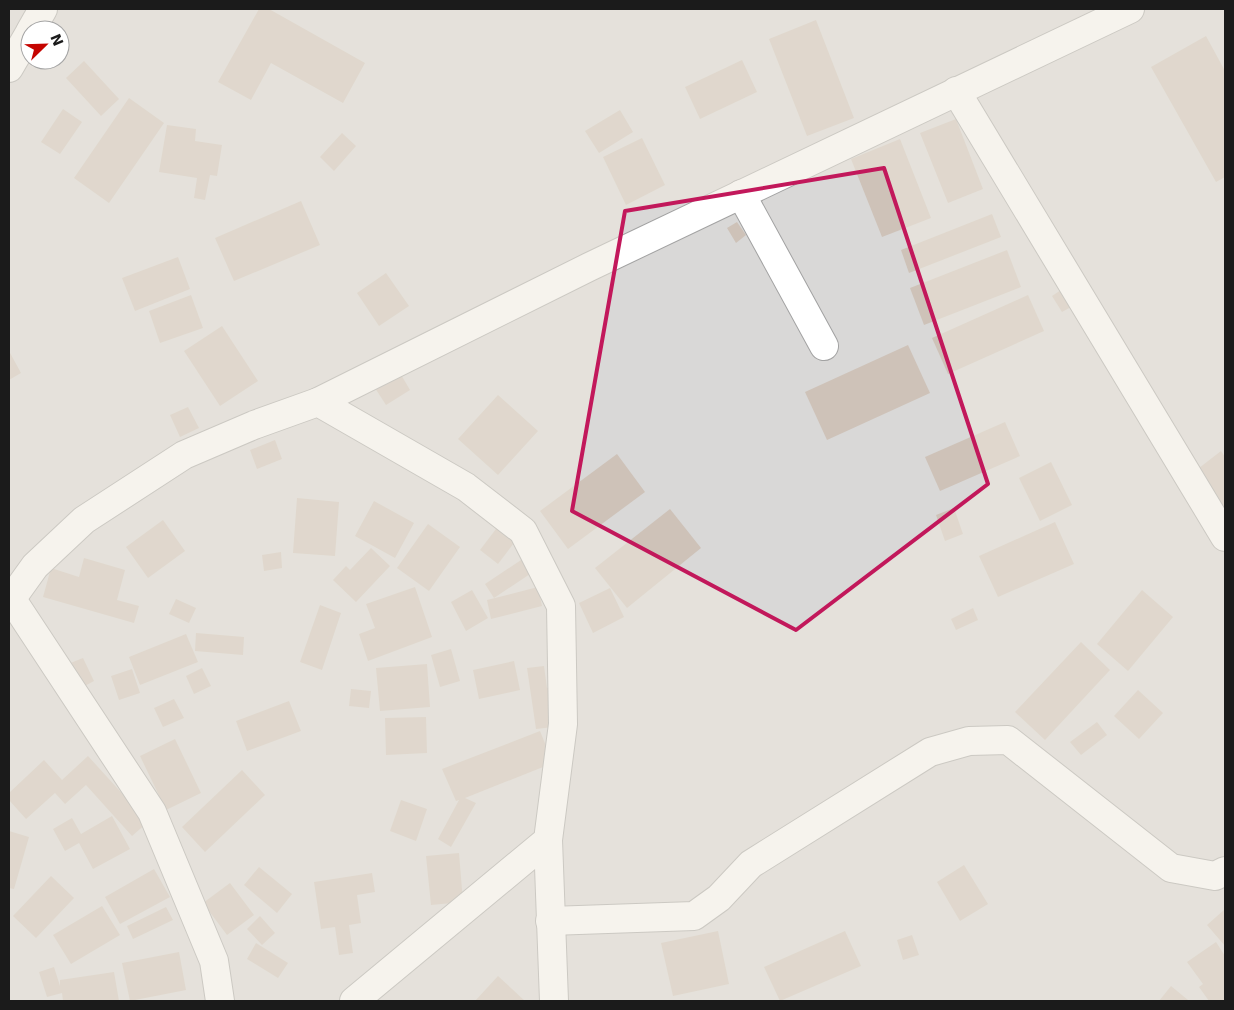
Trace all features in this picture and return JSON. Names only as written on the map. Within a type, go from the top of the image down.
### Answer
[{"type":"street","points":[[36,20],[43,9]]},
{"type":"street","points":[[220,1001],[214,961],[152,812],[11,596],[35,566],[84,520],[184,455],[254,425],[318,402],[589,267],[1130,9]]},
{"type":"street","points":[[9,68],[20,49]]},
{"type":"street","points":[[956,92],[1225,537]]},
{"type":"street","points":[[741,194],[824,346]]},
{"type":"street","points":[[318,402],[466,487],[523,531],[560,606],[563,724],[548,840],[554,1001]]},
{"type":"street","points":[[550,921],[694,916],[719,898],[751,864],[930,752],[969,741],[1008,740],[1171,868],[1215,876],[1225,871]]},
{"type":"street","points":[[354,1001],[548,840]]},
{"type":"highlighted area","points":[[884,168],[988,484],[796,630],[572,511],[625,211]]},
{"type":"shaded area","points":[[9,9],[1225,9],[1225,1001],[9,1001]]},
{"type":"building","points":[[259,9],[269,9],[365,63],[343,103],[271,63],[251,100],[218,82]]},
{"type":"building","points":[[816,20],[854,118],[807,136],[769,39]]},
{"type":"building","points":[[1206,36],[1225,71],[1225,177],[1216,182],[1151,67]]},
{"type":"building","points":[[742,60],[757,92],[700,119],[685,87]]},
{"type":"building","points":[[84,61],[119,99],[101,116],[66,78]]},
{"type":"building","points":[[129,98],[164,123],[109,203],[74,178]]},
{"type":"building","points":[[63,109],[82,122],[60,154],[41,142]]},
{"type":"building","points":[[620,110],[633,132],[599,153],[585,131]]},
{"type":"building","points":[[956,119],[983,189],[948,203],[920,133]]},
{"type":"building","points":[[167,125],[196,129],[195,141],[222,145],[217,176],[210,175],[205,200],[194,198],[197,178],[159,172]]},
{"type":"building","points":[[342,133],[356,146],[334,171],[320,157]]},
{"type":"building","points":[[642,138],[665,185],[626,205],[603,157]]},
{"type":"building","points":[[900,139],[931,218],[882,237],[851,159]]},
{"type":"building","points":[[301,201],[320,245],[234,281],[215,238]]},
{"type":"building","points":[[992,214],[1001,237],[909,273],[901,250]]},
{"type":"building","points":[[737,222],[746,235],[736,243],[727,228]]},
{"type":"building","points":[[1007,250],[1021,287],[924,325],[910,288]]},
{"type":"building","points":[[178,257],[190,289],[135,311],[122,278]]},
{"type":"building","points":[[386,273],[409,306],[379,326],[357,293]]},
{"type":"building","points":[[1061,290],[1071,307],[1062,312],[1052,296]]},
{"type":"building","points":[[191,295],[203,328],[160,343],[149,311]]},
{"type":"building","points":[[1028,295],[1044,331],[948,374],[932,338]]},
{"type":"building","points":[[222,326],[258,381],[220,406],[184,351]]},
{"type":"building","points":[[908,345],[930,393],[827,440],[805,392]]},
{"type":"building","points":[[9,351],[21,373],[9,380]]},
{"type":"building","points":[[400,373],[410,390],[386,405],[375,388]]},
{"type":"building","points":[[498,395],[538,431],[498,475],[458,439]]},
{"type":"building","points":[[188,407],[199,428],[180,437],[170,415]]},
{"type":"building","points":[[1005,422],[1020,456],[940,491],[925,457]]},
{"type":"building","points":[[275,440],[282,459],[257,469],[250,450]]},
{"type":"building","points":[[1221,451],[1225,457],[1225,521],[1190,475]]},
{"type":"building","points":[[617,454],[645,492],[568,549],[540,511]]},
{"type":"building","points":[[1051,462],[1072,505],[1040,521],[1019,478]]},
{"type":"building","points":[[297,498],[339,502],[335,556],[293,553]]},
{"type":"building","points":[[374,501],[414,523],[395,558],[355,536]]},
{"type":"building","points":[[954,508],[963,534],[945,541],[936,515]]},
{"type":"building","points":[[670,509],[701,548],[627,608],[595,568]]},
{"type":"building","points":[[163,520],[185,551],[148,578],[126,547]]},
{"type":"building","points":[[1055,522],[1074,564],[998,597],[979,556]]},
{"type":"building","points":[[428,524],[460,547],[429,591],[397,568]]},
{"type":"building","points":[[499,525],[517,539],[498,564],[480,550]]},
{"type":"building","points":[[371,548],[390,566],[356,602],[333,580],[346,566],[350,570]]},
{"type":"building","points":[[281,552],[282,568],[264,571],[262,555]]},
{"type":"building","points":[[84,558],[125,570],[117,600],[139,606],[134,623],[43,597],[51,568],[79,577]]},
{"type":"building","points":[[524,558],[533,572],[494,598],[485,584]]},
{"type":"building","points":[[415,587],[432,637],[368,661],[359,634],[375,628],[366,604]]},
{"type":"building","points":[[538,587],[542,606],[491,619],[487,600]]},
{"type":"building","points":[[610,588],[624,617],[593,633],[579,603]]},
{"type":"building","points":[[472,590],[488,618],[466,631],[451,602]]},
{"type":"building","points":[[1142,590],[1173,617],[1128,671],[1097,644]]},
{"type":"building","points":[[176,599],[196,608],[189,623],[169,614]]},
{"type":"building","points":[[320,605],[341,613],[322,670],[300,662]]},
{"type":"building","points":[[973,608],[978,620],[956,630],[951,619]]},
{"type":"building","points":[[196,633],[244,637],[243,655],[195,651]]},
{"type":"building","points":[[186,634],[198,662],[140,685],[129,657]]},
{"type":"building","points":[[1081,642],[1110,670],[1045,740],[1015,712]]},
{"type":"building","points":[[451,649],[460,681],[440,687],[431,655]]},
{"type":"building","points":[[83,658],[94,681],[79,689],[68,664]]},
{"type":"building","points":[[514,661],[520,690],[479,699],[473,670]]},
{"type":"building","points":[[427,664],[430,707],[380,711],[376,668]]},
{"type":"building","points":[[544,666],[547,688],[556,686],[562,726],[536,729],[527,668]]},
{"type":"building","points":[[202,668],[211,686],[194,694],[186,676]]},
{"type":"building","points":[[132,669],[140,693],[119,700],[111,676]]},
{"type":"building","points":[[351,689],[371,691],[369,708],[349,706]]},
{"type":"building","points":[[1138,690],[1163,713],[1139,739],[1114,716]]},
{"type":"building","points":[[174,699],[184,718],[163,727],[154,708]]},
{"type":"building","points":[[289,701],[301,731],[247,751],[236,721]]},
{"type":"building","points":[[426,717],[427,753],[386,755],[385,718]]},
{"type":"building","points":[[1097,722],[1107,735],[1081,755],[1070,742]]},
{"type":"building","points":[[540,731],[553,763],[465,798],[476,803],[451,847],[438,839],[459,800],[456,801],[442,769]]},
{"type":"building","points":[[175,739],[201,793],[166,810],[140,756]]},
{"type":"building","points":[[88,756],[148,822],[132,836],[86,785],[65,804],[55,793],[26,819],[9,800],[9,793],[44,760],[62,780]]},
{"type":"building","points":[[242,770],[265,795],[205,852],[182,827]]},
{"type":"building","points":[[401,800],[427,809],[416,841],[390,831]]},
{"type":"building","points":[[112,816],[130,849],[93,869],[79,843],[65,851],[53,829],[72,818],[81,834]]},
{"type":"building","points":[[9,831],[29,837],[14,889],[9,888]]},
{"type":"building","points":[[459,853],[463,902],[431,905],[426,856]]},
{"type":"building","points":[[964,865],[988,904],[960,921],[937,882]]},
{"type":"building","points":[[259,867],[292,894],[277,913],[244,885]]},
{"type":"building","points":[[154,869],[170,897],[120,924],[105,897]]},
{"type":"building","points":[[372,873],[375,892],[357,895],[361,923],[349,925],[353,953],[339,955],[335,927],[321,929],[314,882]]},
{"type":"building","points":[[51,876],[74,898],[36,938],[13,916]]},
{"type":"building","points":[[230,883],[254,915],[227,935],[203,903]]},
{"type":"building","points":[[102,906],[120,935],[71,964],[53,935]]},
{"type":"building","points":[[166,907],[173,920],[133,939],[127,926]]},
{"type":"building","points":[[1225,909],[1225,946],[1207,925]]},
{"type":"building","points":[[260,916],[275,933],[262,945],[247,929]]},
{"type":"building","points":[[718,931],[729,984],[673,996],[661,943]]},
{"type":"building","points":[[845,931],[861,966],[780,1001],[764,967]]},
{"type":"building","points":[[912,935],[919,955],[903,960],[897,940]]},
{"type":"building","points":[[1216,942],[1225,956],[1225,1001],[1209,1001],[1199,987],[1203,984],[1187,962]]},
{"type":"building","points":[[256,943],[288,963],[278,978],[247,959]]},
{"type":"building","points":[[179,952],[186,990],[130,1001],[122,963]]},
{"type":"building","points":[[54,967],[60,986],[60,980],[114,972],[119,1001],[63,1001],[62,993],[47,997],[39,972]]},
{"type":"building","points":[[498,976],[525,1001],[475,1001]]},
{"type":"building","points":[[1171,986],[1188,1000],[1159,1001]]}]
